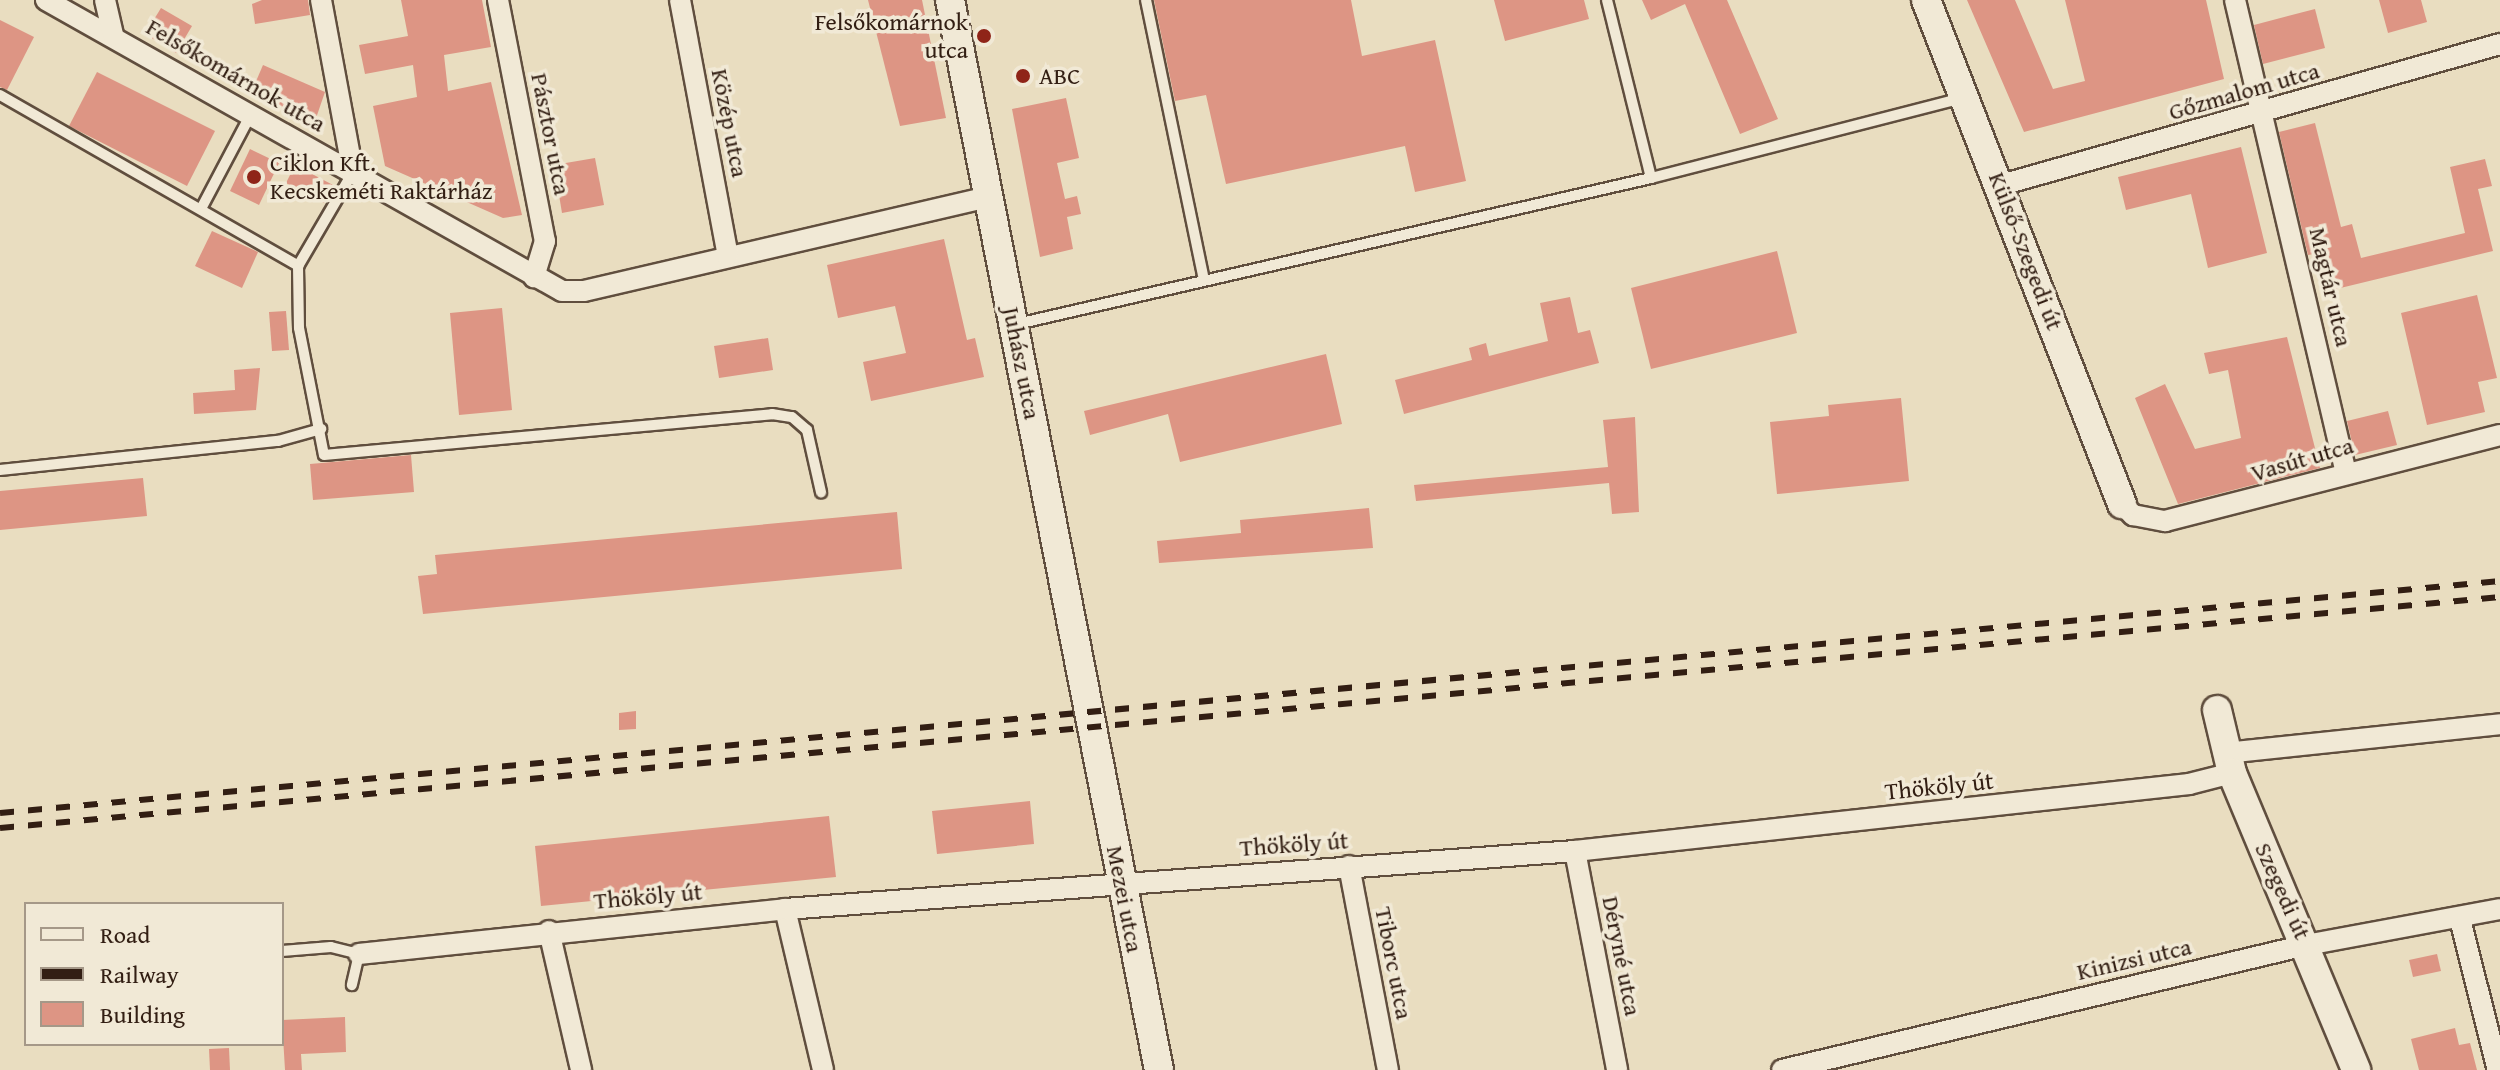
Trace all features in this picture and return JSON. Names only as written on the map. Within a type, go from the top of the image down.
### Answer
[{"type":"street","name":"Felsőkomárnok utca","points":[[46,0],[113,35],[562,291],[584,291],[987,197]]},
{"type":"street","points":[[105,0],[113,35]]},
{"type":"street","points":[[321,0],[353,172]]},
{"type":"street","name":"Pásztor utca","points":[[498,0],[545,241],[534,277]]},
{"type":"street","name":"Közép utca","points":[[680,0],[728,256]]},
{"type":"street","name":"Juhász utca","points":[[950,0],[1091,727]]},
{"type":"street","name":"Külső-Szegedi út","points":[[1926,0],[2001,185],[2122,504]]},
{"type":"street","name":"Magtár utca","points":[[2235,0],[2266,112],[2346,473]]},
{"type":"street","name":"Gőzmalom utca","points":[[2001,185],[2500,44]]},
{"type":"street","name":"Vasút utca","points":[[2122,504],[2133,515],[2165,521],[2500,435]]},
{"type":"street","name":"Szegedi út","points":[[2217,710],[2229,763],[2356,1070]]},
{"type":"street","points":[[2229,763],[2500,724]]},
{"type":"street","name":"Mezei utca","points":[[1091,727],[1159,1070]]},
{"type":"street","name":"Thököly út","points":[[359,954],[549,931],[785,909],[1575,851],[2189,784],[2229,763]]},
{"type":"street","name":"Déryné utca","points":[[1575,851],[1617,1070]]},
{"type":"street","name":"Tiborc utca","points":[[1349,866],[1388,1070]]},
{"type":"street","points":[[785,909],[823,1070]]},
{"type":"street","name":"Kinizsi utca","points":[[1782,1070],[2306,945],[2460,919],[2500,909]]},
{"type":"street","points":[[2460,919],[2498,1070]]},
{"type":"street","points":[[549,931],[581,1070]]},
{"type":"lane","points":[[1146,0],[1204,280]]},
{"type":"lane","points":[[1607,0],[1651,178]]},
{"type":"lane","points":[[0,95],[202,207],[298,266]]},
{"type":"lane","points":[[1015,324],[1651,178],[1966,96]]},
{"type":"lane","points":[[202,207],[251,114]]},
{"type":"lane","points":[[353,172],[298,266],[299,328],[324,455],[772,414],[792,417],[807,430],[821,492]]},
{"type":"lane","points":[[0,470],[278,441],[321,429]]},
{"type":"lane","points":[[284,951],[331,947],[359,954],[352,985]]},
{"type":"building","points":[[262,0],[308,0],[310,15],[255,24],[252,4]]},
{"type":"building","points":[[401,0],[482,0],[491,47],[444,55],[448,91],[491,82],[522,215],[503,218],[385,166],[373,106],[417,97],[413,65],[365,74],[359,45],[408,36]]},
{"type":"building","points":[[868,0],[922,0],[946,118],[900,126]]},
{"type":"building","points":[[1154,0],[1351,0],[1362,56],[1435,40],[1466,181],[1415,192],[1405,146],[1226,184],[1206,95],[1175,101]]},
{"type":"building","points":[[1494,0],[1584,0],[1589,19],[1505,41]]},
{"type":"building","points":[[1642,0],[1727,0],[1778,119],[1740,134],[1685,4],[1651,20]]},
{"type":"building","points":[[1967,0],[2015,0],[2053,89],[2085,81],[2065,0],[2206,0],[2224,79],[2024,132]]},
{"type":"building","points":[[2379,0],[2421,0],[2427,22],[2388,33]]},
{"type":"building","points":[[161,8],[192,26],[176,53],[145,34]]},
{"type":"building","points":[[2315,9],[2325,48],[2263,64],[2254,25]]},
{"type":"building","points":[[0,20],[34,37],[7,90],[0,87]]},
{"type":"building","points":[[263,65],[325,92],[315,121],[251,93]]},
{"type":"building","points":[[97,72],[215,131],[187,186],[69,126]]},
{"type":"building","points":[[1066,98],[1079,158],[1057,163],[1065,199],[1077,196],[1081,214],[1067,217],[1073,249],[1040,257],[1012,109]]},
{"type":"building","points":[[2315,123],[2341,227],[2352,224],[2361,258],[2465,233],[2450,167],[2485,159],[2492,186],[2478,189],[2493,251],[2328,291],[2319,253],[2308,255],[2279,132]]},
{"type":"building","points":[[2241,147],[2267,253],[2208,268],[2191,194],[2126,210],[2118,177]]},
{"type":"building","name":"Ciklon Kft. Kecskeméti Raktárház","points":[[250,149],[279,163],[259,205],[230,191]]},
{"type":"building","points":[[595,158],[604,205],[562,213],[554,165]]},
{"type":"building","points":[[295,165],[333,185],[324,203],[286,183]]},
{"type":"building","points":[[212,231],[258,252],[242,288],[195,266]]},
{"type":"building","points":[[944,239],[967,340],[975,338],[984,377],[871,401],[863,362],[906,353],[895,306],[838,318],[827,265]]},
{"type":"building","points":[[1777,251],[1797,333],[1651,369],[1631,288]]},
{"type":"building","points":[[2477,295],[2497,378],[2478,382],[2485,412],[2427,425],[2401,313]]},
{"type":"building","points":[[1570,297],[1578,333],[1590,330],[1599,363],[1404,414],[1395,380],[1472,360],[1469,348],[1486,343],[1489,356],[1548,341],[1540,303]]},
{"type":"building","points":[[502,308],[512,410],[459,415],[450,313]]},
{"type":"building","points":[[286,311],[289,350],[272,351],[269,312]]},
{"type":"building","points":[[2287,337],[2320,468],[2178,504],[2135,398],[2165,384],[2195,449],[2241,438],[2228,370],[2209,374],[2204,353]]},
{"type":"building","points":[[768,338],[773,370],[719,378],[714,346]]},
{"type":"building","points":[[1326,354],[1342,424],[1180,462],[1168,414],[1090,435],[1084,411]]},
{"type":"building","points":[[260,368],[256,410],[194,414],[193,393],[235,390],[234,370]]},
{"type":"building","points":[[1901,398],[1909,481],[1777,494],[1770,422],[1829,416],[1828,405]]},
{"type":"building","points":[[2388,411],[2397,445],[2355,455],[2347,421]]},
{"type":"building","points":[[1635,417],[1639,512],[1612,514],[1609,483],[1416,501],[1414,485],[1608,467],[1603,420]]},
{"type":"building","points":[[411,455],[414,492],[313,500],[310,464]]},
{"type":"building","points":[[143,478],[147,516],[0,530],[0,491]]},
{"type":"building","points":[[1369,508],[1373,548],[1159,563],[1157,541],[1241,533],[1240,520]]},
{"type":"building","points":[[897,512],[902,569],[423,614],[418,576],[437,574],[435,555]]},
{"type":"building","points":[[636,711],[636,729],[619,730],[619,713]]},
{"type":"building","points":[[1030,801],[1034,844],[937,854],[932,811]]},
{"type":"building","points":[[829,816],[836,877],[541,906],[535,846]]},
{"type":"building","points":[[2437,954],[2441,971],[2413,977],[2409,960]]},
{"type":"building","points":[[345,1017],[346,1052],[301,1054],[302,1070],[285,1070],[284,1020]]},
{"type":"building","points":[[2455,1028],[2459,1045],[2470,1043],[2477,1070],[2419,1070],[2411,1039]]},
{"type":"building","points":[[229,1048],[230,1070],[210,1070],[209,1049]]},
{"type":"railway","points":[[0,813],[2500,581]]},
{"type":"railway","points":[[0,828],[2500,597]]},
{"type":"place","name":"Felsőkomárnok utca","points":[[984,36]]},
{"type":"place","name":"ABC","points":[[1023,76]]},
{"type":"place","name":"Ciklon Kft. Kecskeméti Raktárház","points":[[254,177]]}]
